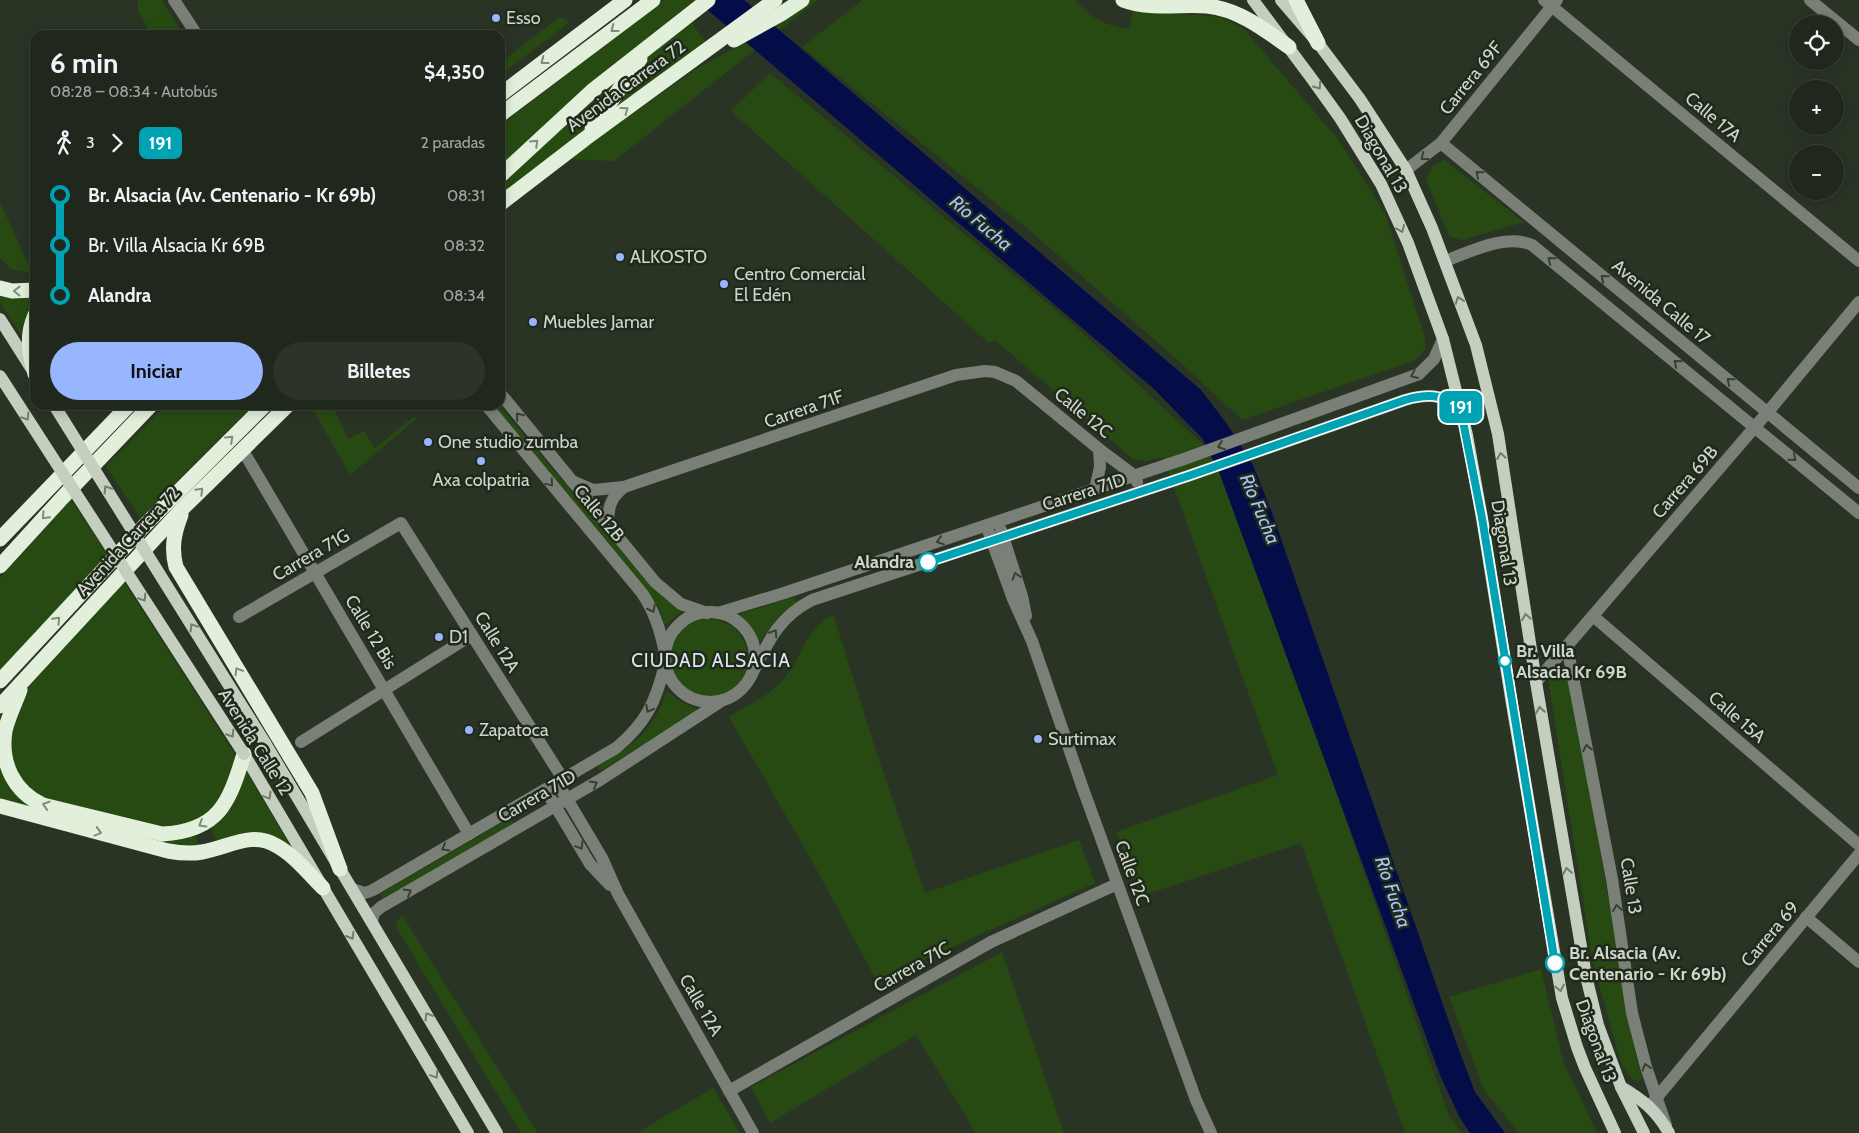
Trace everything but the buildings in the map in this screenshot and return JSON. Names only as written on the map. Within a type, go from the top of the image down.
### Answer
[{"type":"highway","points":[[505,91],[625,0]]},
{"type":"highway","points":[[505,110],[653,0]]},
{"type":"highway","name":"Avenida Carrera 72","points":[[505,171],[580,101],[708,0]]},
{"type":"highway","name":"Avenida Carrera 72","points":[[505,200],[586,138],[686,66],[771,9],[802,0]]},
{"type":"highway","points":[[1123,0],[1137,4],[1206,6],[1222,9],[1260,26],[1288,47]]},
{"type":"highway","points":[[1296,0],[1318,43]]},
{"type":"highway","points":[[559,70],[572,40]]},
{"type":"highway","points":[[586,138],[648,47]]},
{"type":"highway","points":[[0,288],[12,291],[30,290]]},
{"type":"highway","points":[[30,327],[30,355]]},
{"type":"highway","points":[[0,539],[124,410]]},
{"type":"highway","points":[[107,450],[127,410]]},
{"type":"highway","points":[[0,566],[146,410]]},
{"type":"highway","name":"Avenida Carrera 72","points":[[0,681],[152,517],[260,410]]},
{"type":"highway","name":"Avenida Carrera 72","points":[[0,706],[184,507],[283,410]]},
{"type":"highway","points":[[184,507],[174,531],[172,548],[176,567],[312,793],[340,869]]},
{"type":"highway","points":[[29,649],[70,630]]},
{"type":"highway","points":[[25,679],[4,732],[4,761],[8,774],[16,786],[32,800],[43,805],[162,834],[180,833],[194,829],[207,822],[220,811],[230,797],[244,754]]},
{"type":"highway","points":[[0,806],[183,854],[201,853],[245,839],[260,839],[276,844],[289,854],[323,888]]},
{"type":"main road","name":"Diagonal 13","points":[[1253,0],[1351,134],[1381,184],[1408,243],[1443,339],[1460,406],[1482,518],[1558,980],[1577,1047],[1599,1101],[1615,1133]]},
{"type":"main road","name":"Diagonal 13","points":[[1281,0],[1318,43],[1360,99],[1406,170],[1432,228],[1476,345],[1498,434],[1536,682],[1586,976],[1598,1025],[1622,1087],[1644,1133]]},
{"type":"main road","points":[[0,319],[30,366]]},
{"type":"main road","name":"Avenida Calle 12","points":[[0,376],[244,754],[468,1133]]},
{"type":"main road","name":"Avenida Calle 12","points":[[57,410],[265,742],[498,1133]]},
{"type":"main road","points":[[1622,1087],[1653,1102],[1668,1132]]},
{"type":"street","points":[[174,0],[194,30]]},
{"type":"street","points":[[1810,0],[1859,40]]},
{"type":"street","name":"Carrera 69F","points":[[1406,170],[1441,143],[1551,2]]},
{"type":"street","name":"Calle 17A","points":[[1551,2],[1859,261]]},
{"type":"street","name":"Avenida Calle 17","points":[[1441,143],[1859,488]]},
{"type":"street","name":"Avenida Calle 17","points":[[1445,261],[1500,242],[1514,240],[1532,245],[1859,513]]},
{"type":"street","name":"Carrera 69B","points":[[1536,682],[1755,427],[1859,302]]},
{"type":"street","name":"Carrera 71D","points":[[713,613],[784,593],[1135,476],[1419,374],[1434,360],[1443,339]]},
{"type":"street","name":"Carrera 71F","points":[[572,481],[593,490],[624,487],[956,375],[970,372],[995,372]]},
{"type":"street","name":"Calle 12C","points":[[995,372],[1016,381],[1135,476]]},
{"type":"street","name":"Carrera 71D","points":[[751,676],[774,632],[787,615],[812,600],[1191,475],[1419,396],[1441,396],[1460,406]]},
{"type":"street","name":"Calle 12B","points":[[505,399],[655,582],[681,604],[713,613]]},
{"type":"street","name":"Calle 12B","points":[[490,410],[642,593],[655,615],[665,659]]},
{"type":"street","name":"Calle 12 Bis","points":[[242,449],[470,834]]},
{"type":"street","points":[[1095,489],[1100,467],[1099,449]]},
{"type":"street","points":[[1135,476],[1140,492]]},
{"type":"street","points":[[608,526],[608,508],[611,500],[624,487]]},
{"type":"street","name":"Carrera 71G","points":[[239,617],[401,523]]},
{"type":"street","name":"Calle 12A","points":[[401,523],[560,781],[567,799],[602,858],[618,894],[753,1133]]},
{"type":"street","name":"Calle 12C","points":[[992,524],[1022,596],[1032,641],[1117,884],[1202,1117],[1206,1133]]},
{"type":"street","points":[[713,613],[740,624],[750,637],[754,652],[753,669],[751,676],[737,693],[722,700],[706,702],[689,697],[682,692],[671,680],[665,659],[669,639],[678,626],[692,617],[713,613]]},
{"type":"street","name":"Calle 15A","points":[[1593,616],[1859,845]]},
{"type":"street","points":[[301,742],[472,636]]},
{"type":"street","name":"Calle 13","points":[[1567,646],[1612,878],[1632,1013],[1653,1102]]},
{"type":"street","name":"Carrera 71D","points":[[352,889],[365,893],[372,890],[616,748],[642,723],[651,707],[658,691],[665,659]]},
{"type":"street","name":"Carrera 71D","points":[[372,921],[376,910],[630,762],[722,700]]},
{"type":"street","name":"Calle 12A","points":[[545,790],[590,864],[618,894]]},
{"type":"street","name":"Carrera 69","points":[[1653,1102],[1859,854]]},
{"type":"street","name":"Carrera 71C","points":[[729,1091],[991,942],[1117,884]]},
{"type":"street","points":[[1806,918],[1859,962]]},
{"type":"street","name":"Calle 12C","points":[[1202,1117],[1211,1133]]},
{"type":"green space","points":[[138,0],[161,0],[181,30],[149,30],[138,11]]},
{"type":"green space","points":[[664,0],[695,0],[579,92],[505,165],[505,122]]},
{"type":"green space","points":[[811,0],[818,0],[614,161],[568,159],[693,71],[773,27]]},
{"type":"green space","points":[[863,0],[1075,0],[1087,12],[1099,20],[1129,29],[1133,10],[1221,17],[1243,28],[1340,142],[1385,213],[1425,338],[1425,349],[1416,360],[1242,420],[1179,361],[1028,229],[802,47]]},
{"type":"green space","points":[[560,17],[570,22],[505,71],[505,59]]},
{"type":"green space","points":[[691,22],[707,44],[605,119],[650,53]]},
{"type":"green space","points":[[770,73],[1075,326],[1221,461],[1449,1116],[1462,1133],[1405,1133],[1301,843],[1141,896],[1116,832],[1278,775],[1163,457],[1146,461],[1134,460],[995,340],[989,343],[731,111]]},
{"type":"green space","points":[[622,75],[584,131],[505,191],[505,179],[555,132]]},
{"type":"green space","points":[[1444,160],[1524,222],[1462,240],[1449,236],[1426,180],[1432,167]]},
{"type":"green space","points":[[0,202],[30,269],[30,273],[11,269],[0,258]]},
{"type":"green space","points":[[0,295],[12,297],[30,296],[30,320],[23,337],[0,303]]},
{"type":"green space","points":[[161,410],[248,410],[140,518],[106,466]]},
{"type":"green space","points":[[313,410],[334,410],[348,439],[364,431],[375,448],[415,416],[416,419],[350,475]]},
{"type":"green space","points":[[498,410],[503,410],[645,579],[667,600],[684,610],[665,625],[655,602],[641,582]]},
{"type":"green space","points":[[71,500],[108,555],[0,670],[0,578]]},
{"type":"green space","points":[[124,582],[238,759],[232,779],[205,819],[162,829],[44,801],[26,790],[7,745],[25,688]]},
{"type":"green space","points":[[794,597],[797,603],[779,616],[758,644],[751,627],[740,614]]},
{"type":"green space","points":[[833,614],[877,754],[925,893],[1079,840],[1095,883],[877,981],[808,854],[729,717],[777,686],[796,662],[815,629]]},
{"type":"green space","points":[[709,619],[724,622],[737,630],[745,643],[748,658],[745,673],[737,686],[724,694],[709,697],[694,694],[681,686],[673,673],[670,658],[673,643],[681,630],[694,622]]},
{"type":"green space","points":[[1563,666],[1570,679],[1636,1056],[1642,1077],[1639,1081],[1630,1077],[1621,1063],[1593,963],[1548,679]]},
{"type":"green space","points":[[667,691],[679,701],[699,710],[600,771],[597,767],[631,744],[648,728],[655,718]]},
{"type":"green space","points":[[0,761],[31,804],[195,833],[200,849],[181,849],[0,802]]},
{"type":"green space","points":[[244,768],[297,857],[278,841],[217,845],[210,825]]},
{"type":"green space","points":[[510,818],[513,823],[383,899],[380,894]]},
{"type":"green space","points":[[402,915],[538,1133],[521,1133],[397,929],[397,921]]},
{"type":"green space","points":[[1002,952],[1064,1133],[976,1133],[916,1035],[770,1123],[751,1087]]},
{"type":"green space","points":[[1541,969],[1564,1064],[1597,1133],[1519,1133],[1484,1090],[1449,997]]},
{"type":"green space","points":[[713,1088],[740,1133],[637,1133]]},
{"type":"water","name":"Río Fucha","points":[[696,0],[744,0],[1201,390],[1227,424],[1253,465],[1271,510],[1475,1092],[1505,1133],[1470,1133],[1460,1118],[1440,1075],[1219,472],[1202,438],[1154,389]]},
{"type":"bus line","name":"191","points":[[928,562],[1191,475],[1405,400],[1431,395],[1452,400],[1460,406],[1467,435],[1555,963]]},
{"type":"place","name":"Esso","points":[[496,18]]},
{"type":"place","name":"ALKOSTO","points":[[620,257]]},
{"type":"place","name":"Centro Comercial El Edén","points":[[724,284]]},
{"type":"place","name":"Muebles Jamar","points":[[533,322]]},
{"type":"place","name":"One studio zumba","points":[[428,442]]},
{"type":"place","name":"Axa colpatria","points":[[481,461]]},
{"type":"place","name":"Alandra","points":[[928,562]]},
{"type":"place","name":"D1","points":[[439,637]]},
{"type":"place","name":"Br. Villa Alsacia Kr 69B","points":[[1505,661]]},
{"type":"place","name":"Zapatoca","points":[[469,730]]},
{"type":"place","name":"Surtimax","points":[[1038,739]]},
{"type":"place","name":"Br. Alsacia (Av. Centenario - Kr 69b)","points":[[1555,963]]},
{"type":"district","name":"CIUDAD ALSACIA","points":[[711,660]]}]
